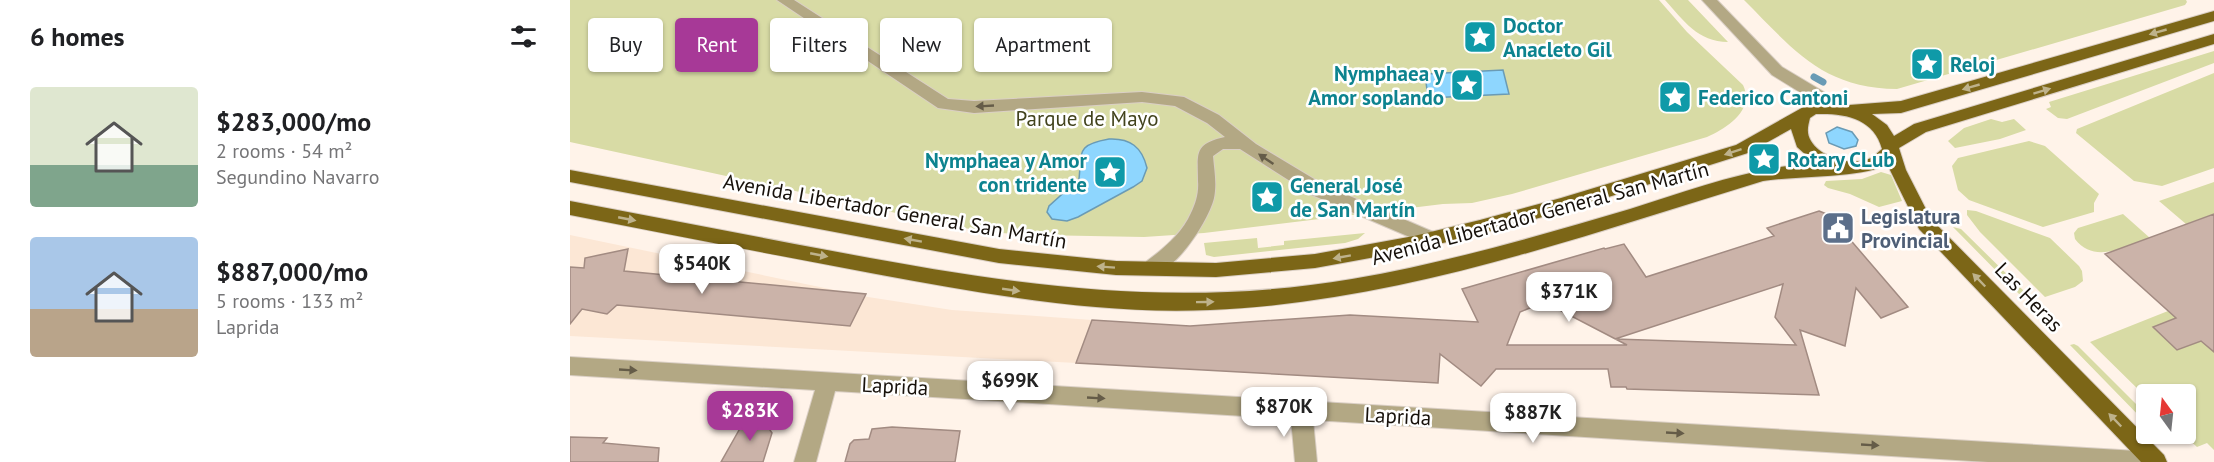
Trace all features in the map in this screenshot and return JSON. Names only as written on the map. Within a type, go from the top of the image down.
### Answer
[{"type":"main road","points":[[2214,16],[1901,107],[1813,109],[1803,115],[1798,124],[1798,134],[1804,144],[1828,163],[1860,168],[1874,166],[1884,159],[1890,148],[1920,128],[2214,39]]},
{"type":"main road","points":[[1842,109],[1870,119],[1881,129],[1890,148]]},
{"type":"main road","name":"Avenida Libertador General San Martín","points":[[570,177],[999,256],[1064,264],[1216,270],[1316,261],[1432,239],[1561,205],[1742,149],[1803,115]]},
{"type":"main road","name":"Las Heras","points":[[1890,148],[1908,193],[1924,224],[2155,462]]},
{"type":"main road","name":"Avenida Libertador General San Martín","points":[[570,208],[987,287],[1118,301],[1211,302],[1312,293],[1413,274],[1554,237],[1763,175],[1793,170],[1845,167]]},
{"type":"street","points":[[784,0],[944,104],[974,107],[1161,98],[1178,100],[1213,119],[1242,143],[1318,190],[1432,239]]},
{"type":"street","points":[[1709,0],[1777,71],[1804,89],[1842,109]]},
{"type":"street","points":[[1150,269],[1186,237],[1200,215],[1208,185],[1205,154],[1219,143],[1242,143]]},
{"type":"street","name":"Laprida","points":[[570,366],[2155,462]]},
{"type":"street","points":[[805,462],[827,382]]},
{"type":"street","points":[[1301,410],[1306,462]]},
{"type":"shaded area","points":[[570,235],[868,297],[952,310],[1092,320],[1076,363],[570,336]]},
{"type":"green space","name":"Parque de Mayo","points":[[570,0],[1659,0],[1687,32],[1743,85],[1746,94],[1742,110],[1737,117],[1723,129],[1707,137],[1512,194],[1472,203],[1443,204],[1204,233],[1144,237],[983,232],[570,142]]},
{"type":"green space","points":[[1665,0],[1688,0],[1728,42],[1717,41],[1700,34],[1685,22]]},
{"type":"green space","points":[[1744,0],[2186,0],[2187,2],[2185,5],[1897,89],[1848,82],[1811,63]]},
{"type":"green space","points":[[2214,51],[2214,63],[2067,119],[2058,118],[2046,109],[2051,107],[2049,102]]},
{"type":"green space","points":[[2214,73],[2214,168],[2162,186],[2134,181],[2076,133],[2077,129]]},
{"type":"green space","points":[[1991,119],[2002,122],[2014,119],[2026,130],[2000,139],[1955,148],[1948,141],[1964,128]]},
{"type":"green space","points":[[2029,141],[2045,146],[2099,194],[2094,203],[2094,212],[2043,227],[1969,200],[1958,190],[1952,166],[1958,158]]},
{"type":"green space","points":[[1881,172],[1891,175],[1902,201],[1879,207],[1824,185],[1826,181],[1862,179]]},
{"type":"green space","points":[[2214,182],[2214,214],[2186,224],[2159,201]]},
{"type":"green space","points":[[1967,210],[1976,211],[2050,238],[2079,266],[2083,281],[2075,287],[2045,297],[1980,232],[1967,215]]},
{"type":"green space","points":[[2123,214],[2150,238],[2121,249],[2101,252],[2083,247],[2075,239],[2074,233],[2078,228]]},
{"type":"green space","points":[[1953,227],[1961,229],[2029,296],[2023,298]]},
{"type":"green space","points":[[1365,233],[1358,239],[1345,243],[1214,257],[1206,255],[1204,243],[1257,238],[1258,248],[1284,245],[1284,241]]},
{"type":"green space","points":[[2168,311],[2214,352],[2214,450],[2207,443],[2197,447],[2194,444],[2196,444],[2196,384],[2136,384],[2136,387],[2090,342]]},
{"type":"green space","points":[[2070,345],[2078,346],[2136,404],[2136,413]]},
{"type":"water","points":[[1503,70],[1509,94],[1428,98],[1425,74]]},
{"type":"water","points":[[1837,127],[1852,132],[1858,140],[1856,146],[1844,149],[1829,143],[1826,133]]},
{"type":"water","points":[[1109,139],[1129,142],[1142,154],[1147,168],[1142,181],[1078,217],[1067,221],[1052,219],[1047,212],[1049,206],[1079,179],[1083,151],[1091,144]]},
{"type":"building","points":[[1819,211],[1829,215],[1908,307],[1881,318],[1856,288],[1845,346],[1800,330],[1819,395],[1627,389],[1626,387],[1611,387],[1608,369],[1496,369],[1481,386],[1440,354],[1438,383],[1076,363],[1092,320],[1190,326],[1350,315],[1478,322],[1462,289],[1624,244],[1646,277],[1774,236],[1767,228]],"holes":[[[1783,284],[1775,317],[1796,345],[1616,339],[1627,345],[1507,345],[1520,312],[1537,305],[1554,307],[1615,339]]]},
{"type":"building","points":[[2214,214],[2214,352],[2201,341],[2177,350],[2153,327],[2176,318],[2105,254]]},
{"type":"building","points":[[628,249],[624,271],[866,294],[850,326],[617,305],[607,314],[582,309],[570,324],[570,267],[584,268],[585,258]]},
{"type":"building","points":[[747,416],[761,417],[772,433],[763,462],[721,462]]},
{"type":"building","points":[[892,427],[960,431],[955,462],[845,462],[850,444],[854,440],[869,439],[872,429]]},
{"type":"building","points":[[570,437],[607,438],[603,443],[659,448],[658,462],[570,462]]},
{"type":"waterway","points":[[1814,77],[1823,82]]},
{"type":"place","name":"Doctor Anacleto Gil","points":[[1480,37]]},
{"type":"place","name":"Reloj","points":[[1927,64]]},
{"type":"place","name":"Nymphaea y Amor soplando","points":[[1467,85]]},
{"type":"place","name":"Federico Cantoni","points":[[1675,97]]},
{"type":"place","name":"Rotary CLub","points":[[1764,159]]},
{"type":"place","name":"Nymphaea y Amor con tridente","points":[[1110,172]]},
{"type":"place","name":"General José de San Martín","points":[[1267,197]]},
{"type":"place","name":"Legislatura Provincial","points":[[1838,228]]}]
